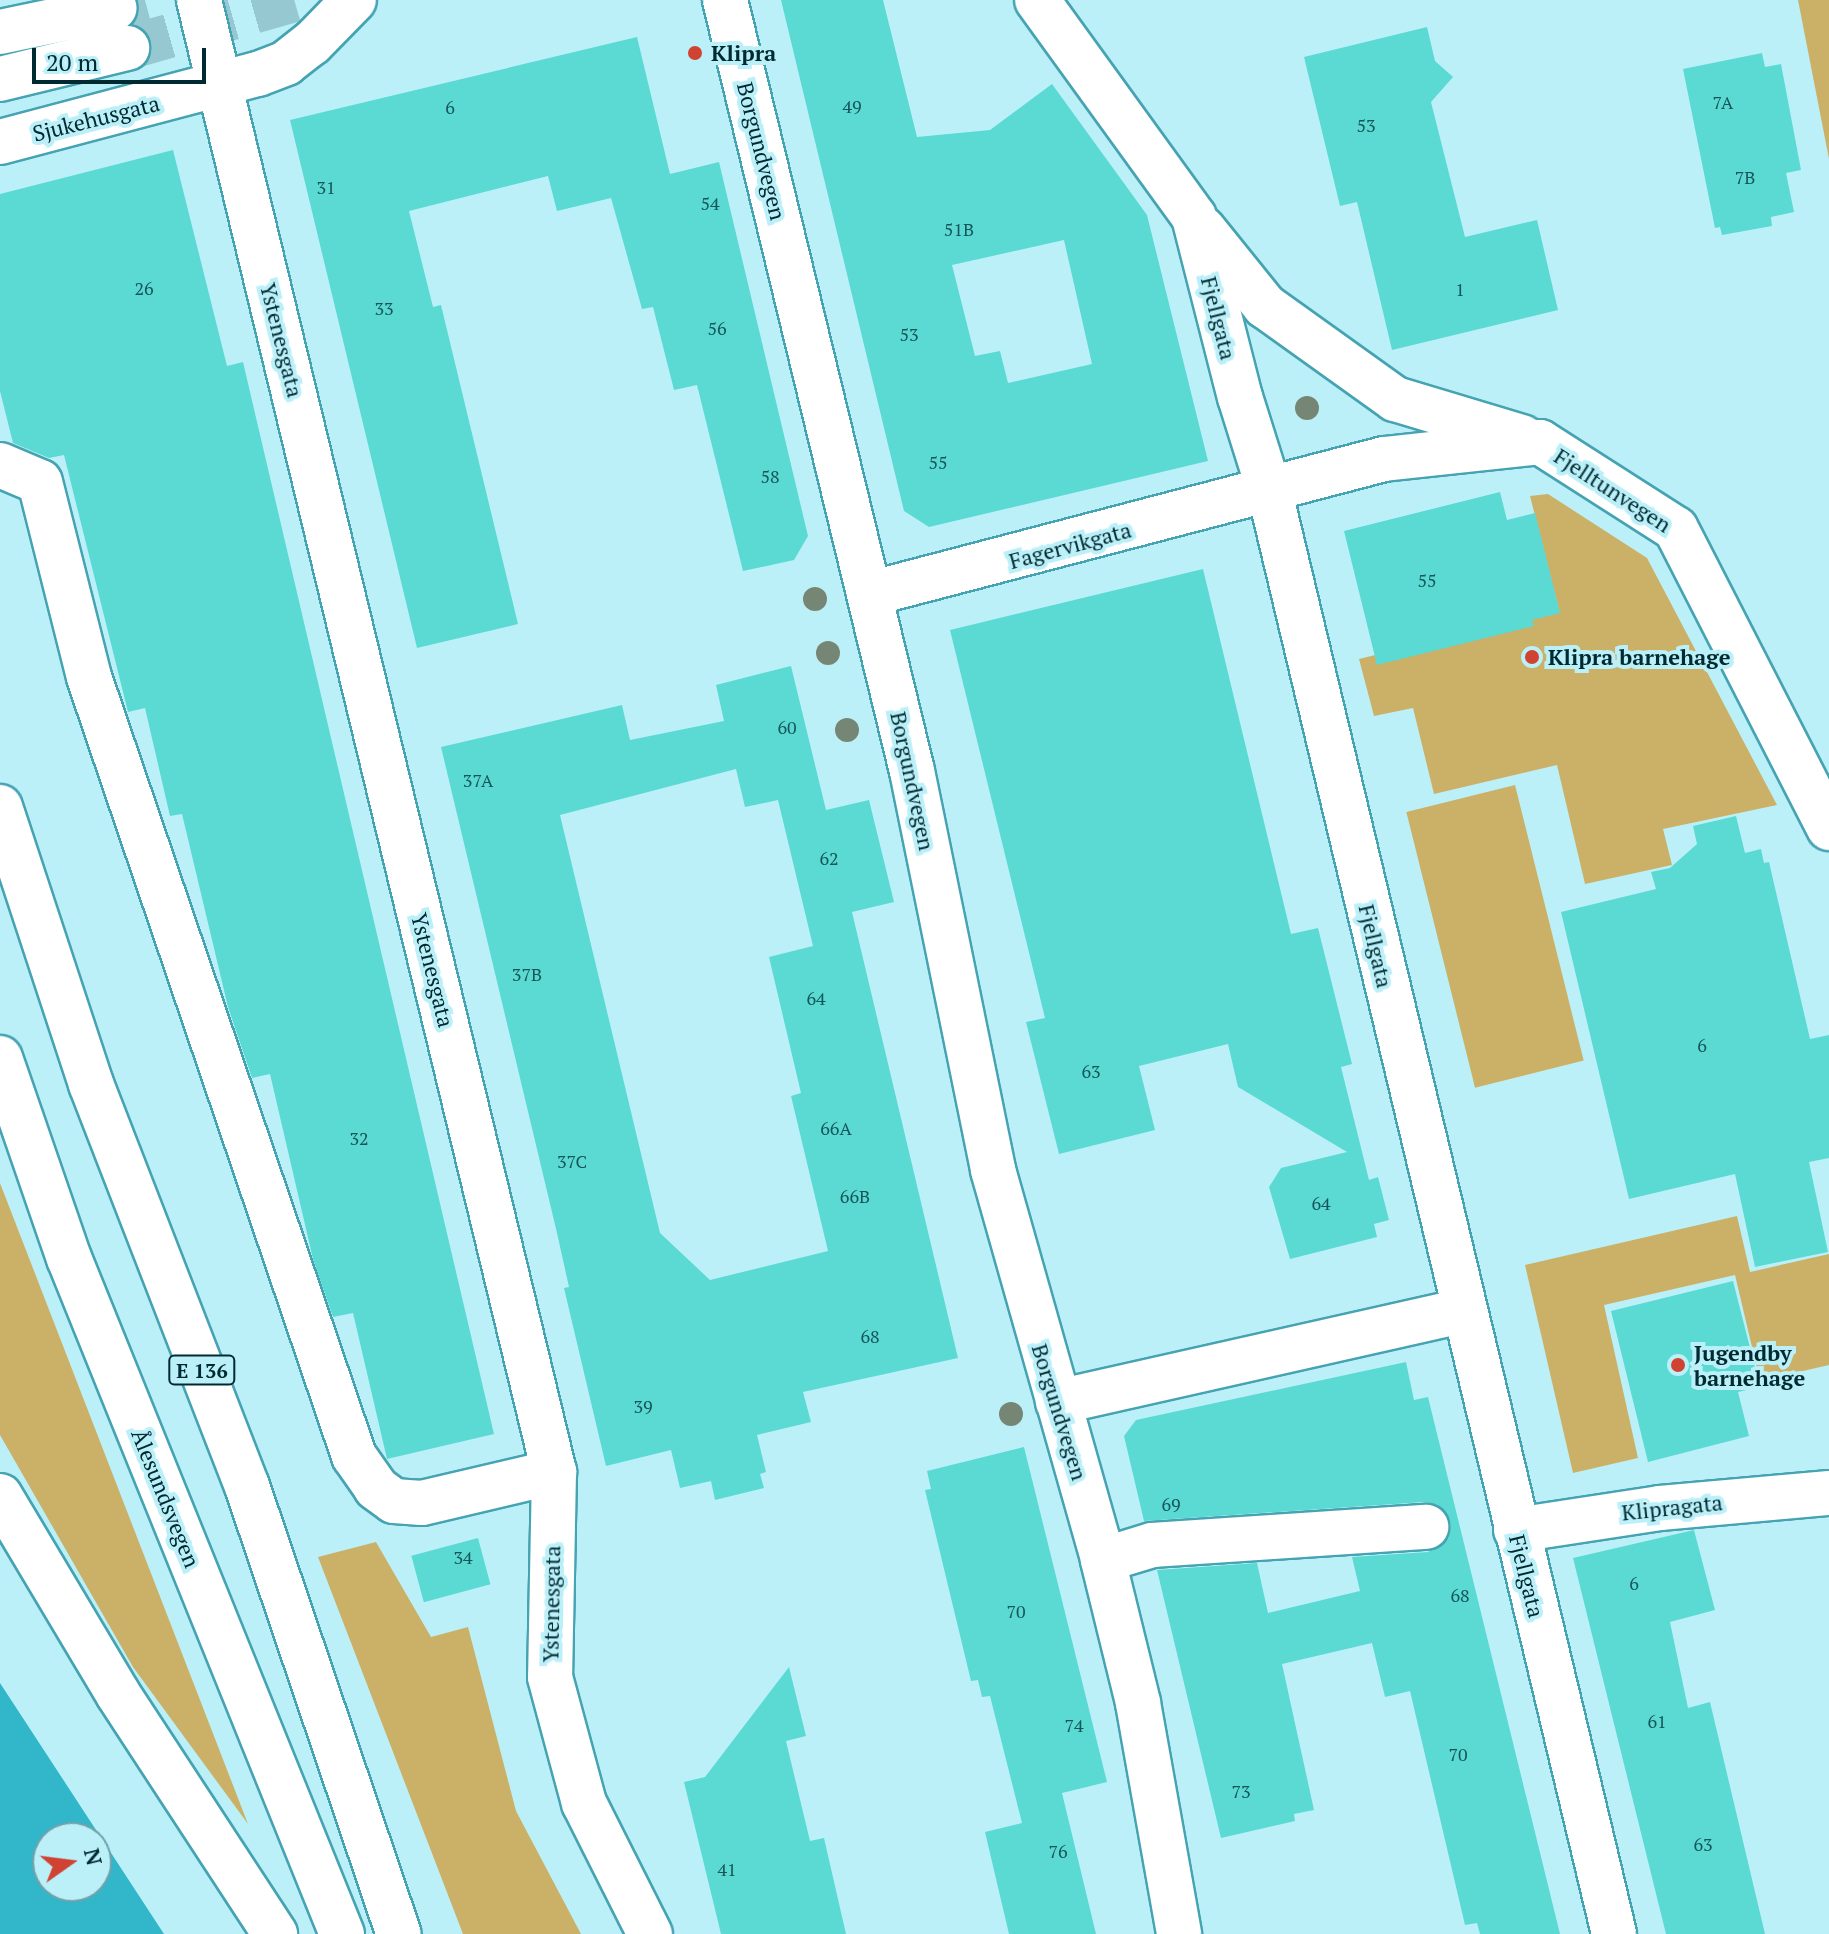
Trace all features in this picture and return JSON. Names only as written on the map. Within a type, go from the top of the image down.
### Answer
[{"type":"main road","name":"Ystenesgata","points":[[199,0],[554,1472],[550,1677],[584,1803],[650,1934]]},
{"type":"main road","name":"Sjukehusgata","points":[[0,142],[220,86],[286,63],[354,0]]},
{"type":"main road","name":"Borgundvegen","points":[[725,0],[912,771],[993,1170],[1103,1560],[1138,1703],[1179,1934]]},
{"type":"main road","name":"Fjellgata","points":[[1039,1],[1194,217],[1240,397],[1270,493],[1461,1311],[1614,1934]]},
{"type":"main road","points":[[0,32],[121,28],[0,79]]},
{"type":"main road","points":[[1194,217],[1265,306],[1395,399],[1540,442]]},
{"type":"main road","name":"Fjelltunvegen","points":[[1270,493],[1384,459],[1540,442],[1676,529],[1829,828]]},
{"type":"main road","points":[[0,465],[40,482],[89,677],[354,1456],[376,1488],[394,1501],[422,1503],[554,1472]]},
{"type":"main road","name":"Fagervikgata","points":[[869,594],[1270,493]]},
{"type":"main road","name":"E 136","points":[[0,807],[91,1084],[247,1486],[399,1934]]},
{"type":"main road","name":"Ålesundsvegen","points":[[0,1058],[69,1258],[342,1934]]},
{"type":"main road","points":[[1058,1402],[1461,1311]]},
{"type":"main road","name":"Klipragata","points":[[1516,1530],[1660,1508],[1829,1493]]},
{"type":"main road","points":[[0,1496],[110,1681],[275,1934]]},
{"type":"main road","points":[[1103,1560],[1152,1545],[1426,1527]]},
{"type":"shaded area","points":[[1798,0],[1829,0],[1829,159]]},
{"type":"shaded area","name":"Klipra barnehage","points":[[1548,494],[1647,558],[1777,805],[1663,829],[1672,865],[1585,884],[1557,765],[1434,794],[1413,708],[1374,716],[1359,659],[1559,610],[1530,496]]},
{"type":"shaded area","points":[[1515,785],[1584,1061],[1475,1088],[1406,812]]},
{"type":"shaded area","points":[[0,1183],[248,1824],[133,1667],[0,1435]]},
{"type":"shaded area","points":[[1737,1216],[1750,1272],[1829,1254],[1829,1365],[1760,1381],[1735,1275],[1604,1305],[1638,1458],[1573,1473],[1525,1265]]},
{"type":"shaded area","points":[[376,1542],[431,1637],[468,1627],[516,1811],[581,1934],[463,1934],[318,1557]]},
{"type":"water","points":[[0,1683],[91,1822],[32,1822],[32,1902],[112,1902],[112,1854],[164,1934],[0,1934]]},
{"type":"building","points":[[781,0],[883,0],[917,137],[990,130],[1052,84],[1147,215],[1208,461],[929,527],[904,511]],"holes":[[[1064,240],[1092,364],[1008,383],[1000,351],[975,356],[952,265]]]},
{"type":"building","points":[[1427,27],[1435,61],[1453,77],[1431,102],[1465,237],[1537,220],[1558,310],[1392,350],[1357,202],[1340,206],[1304,57]]},
{"type":"building","points":[[637,37],[670,174],[719,162],[808,536],[794,560],[743,571],[697,385],[674,390],[653,307],[642,309],[611,198],[557,211],[548,176],[409,211],[433,307],[441,305],[518,624],[417,648],[290,120]]},
{"type":"building","points":[[1762,53],[1765,67],[1781,64],[1801,170],[1786,173],[1794,212],[1771,217],[1772,226],[1722,235],[1720,227],[1715,228],[1683,69]]},
{"type":"building","points":[[173,150],[227,366],[243,362],[494,1434],[387,1459],[353,1313],[333,1317],[313,1259],[270,1074],[252,1078],[228,1007],[182,814],[170,816],[145,708],[128,712],[64,455],[49,458],[13,443],[0,391],[0,194]]},
{"type":"building","points":[[1500,492],[1507,520],[1535,513],[1560,613],[1532,620],[1534,626],[1377,665],[1344,531]]},
{"type":"building","points":[[1203,569],[1291,934],[1318,928],[1352,1064],[1341,1067],[1369,1180],[1378,1177],[1389,1220],[1374,1224],[1377,1237],[1290,1259],[1269,1187],[1281,1168],[1347,1152],[1238,1087],[1228,1044],[1139,1066],[1155,1130],[1059,1154],[1026,1022],[1045,1018],[950,630]]},
{"type":"building","points":[[791,666],[826,810],[869,800],[894,902],[852,912],[958,1358],[803,1392],[811,1422],[757,1435],[766,1472],[760,1474],[764,1488],[715,1500],[711,1481],[680,1488],[671,1450],[606,1466],[564,1288],[569,1287],[557,1233],[441,747],[622,705],[630,740],[724,721],[716,685]],"holes":[[[736,769],[745,807],[778,800],[813,946],[769,957],[801,1093],[791,1096],[828,1251],[710,1280],[660,1233],[560,815]]]},
{"type":"building","points":[[1736,816],[1745,853],[1761,849],[1764,863],[1769,862],[1810,1039],[1829,1035],[1829,1158],[1809,1162],[1828,1252],[1755,1267],[1735,1174],[1629,1199],[1561,912],[1656,889],[1651,872],[1670,868],[1697,844],[1693,826]]},
{"type":"building","points":[[1733,1281],[1760,1387],[1738,1392],[1749,1436],[1648,1462],[1611,1311]]},
{"type":"building","points":[[1406,1362],[1414,1400],[1428,1397],[1560,1934],[1480,1934],[1477,1923],[1465,1925],[1410,1691],[1385,1697],[1372,1643],[1282,1664],[1314,1810],[1294,1814],[1295,1821],[1221,1838],[1157,1570],[1257,1563],[1268,1613],[1360,1591],[1352,1557],[1428,1552],[1448,1539],[1451,1525],[1438,1505],[1424,1502],[1144,1521],[1124,1436],[1136,1420]]},
{"type":"building","points":[[1024,1447],[1107,1782],[1062,1793],[1096,1934],[1009,1934],[985,1832],[1022,1823],[990,1696],[982,1697],[978,1680],[971,1681],[925,1490],[931,1489],[927,1471]]},
{"type":"building","points":[[1694,1530],[1715,1610],[1670,1622],[1688,1708],[1710,1702],[1765,1934],[1666,1934],[1573,1558]]},
{"type":"building","points":[[478,1538],[490,1584],[424,1602],[411,1556]]},
{"type":"building","points":[[789,1667],[806,1736],[786,1741],[810,1841],[824,1838],[846,1934],[721,1934],[684,1782],[705,1777]]},
{"type":"tunnel","points":[[115,8],[145,0]]},
{"type":"tunnel","points":[[127,48],[294,0]]},
{"type":"place","name":"Klipra","points":[[695,53]]},
{"type":"place","name":"Klipra barnehage","points":[[1532,657]]},
{"type":"place","name":"Jugendby barnehage","points":[[1678,1365]]}]
